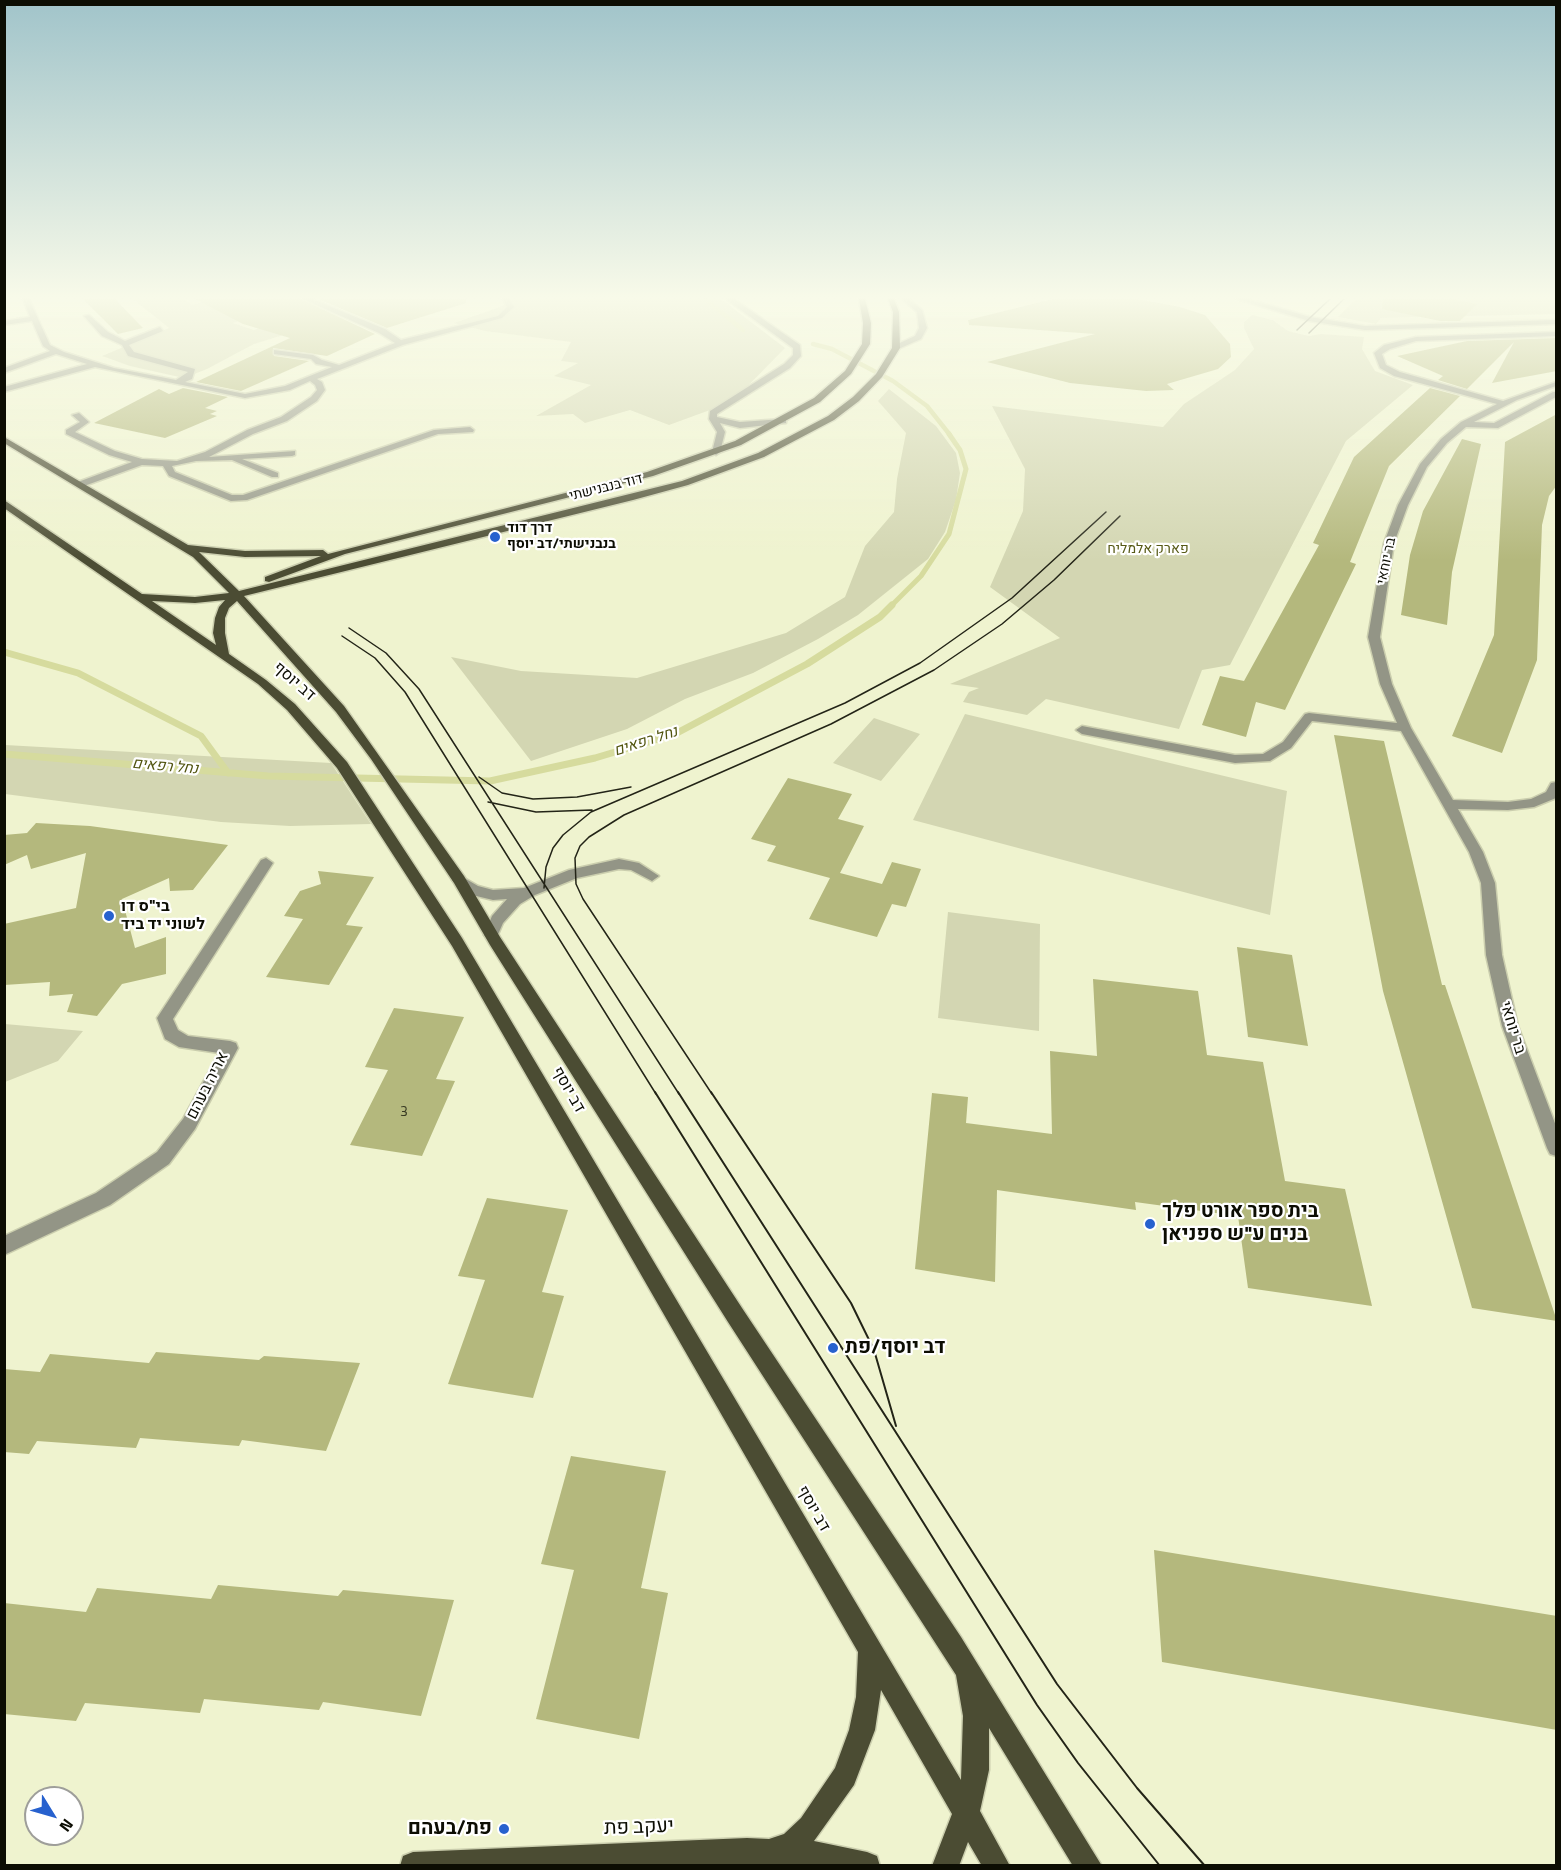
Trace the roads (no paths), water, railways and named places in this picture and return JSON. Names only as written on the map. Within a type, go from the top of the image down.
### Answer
[{"type":"main road","name":"דוד בנבנישתי","points":[[224,654],[219,633],[220,618],[224,607],[237,595],[280,574],[341,552],[618,483],[716,452],[783,420],[817,400],[832,386]]},
{"type":"main road","name":"דוד בנבנישתי","points":[[137,596],[195,600],[237,595],[630,498],[706,476],[761,455],[810,431],[844,408],[869,386]]},
{"type":"main road","name":"דב יוסף","points":[[4,439],[187,548],[208,564],[340,709],[375,756],[459,880],[492,935],[952,1646]]},
{"type":"main road","name":"דב יוסף","points":[[4,503],[224,654],[291,707],[342,765],[457,942],[966,1811]]},
{"type":"main road","points":[[187,548],[238,553],[341,552]]},
{"type":"main road","points":[[945,1866],[966,1811],[976,1770],[977,1728],[969,1683],[952,1646]]},
{"type":"main road","points":[[952,1646],[1089,1866]]},
{"type":"main road","points":[[763,1851],[776,1850],[797,1841],[820,1815],[845,1776],[859,1737],[868,1697],[870,1650]]},
{"type":"main road","points":[[966,1811],[997,1866]]},
{"type":"main road","name":"יעקב פת","points":[[413,1866],[763,1851],[816,1855],[867,1866]]},
{"type":"street","points":[[4,395],[28,386]]},
{"type":"street","points":[[193,386],[245,396],[274,392],[291,386]]},
{"type":"street","points":[[76,414],[85,422],[69,432],[112,453],[141,462],[167,465],[189,460],[284,419],[301,408],[321,390],[320,386]]},
{"type":"street","points":[[716,452],[720,432],[713,419],[713,413],[755,386]]},
{"type":"street","points":[[1442,386],[1503,403]]},
{"type":"street","name":"בר יוחאי","points":[[1551,386],[1503,403],[1464,424],[1444,441],[1423,466],[1403,505],[1389,543],[1374,637],[1386,684],[1405,728],[1476,852],[1488,883],[1494,955],[1510,1026],[1557,1148]]},
{"type":"street","points":[[1464,424],[1495,426],[1557,394]]},
{"type":"street","points":[[713,419],[740,425],[783,420]]},
{"type":"street","points":[[257,495],[436,432],[454,429],[470,430]]},
{"type":"street","points":[[189,460],[234,459],[292,453]]},
{"type":"street","points":[[234,459],[275,475]]},
{"type":"street","points":[[81,484],[141,462]]},
{"type":"street","points":[[167,465],[172,474],[231,498],[269,495]]},
{"type":"street","points":[[1082,730],[1235,759],[1266,758],[1287,745],[1309,717],[1405,728]]},
{"type":"street","points":[[1449,804],[1508,806],[1534,803],[1551,795],[1557,786]]},
{"type":"street","name":"אריה בעהם","points":[[4,1246],[103,1199],[163,1158],[189,1124],[230,1048],[185,1042],[171,1034],[165,1018],[266,863]]},
{"type":"street","points":[[459,880],[473,890],[494,895],[530,891],[574,873],[610,864],[634,866],[652,876]]},
{"type":"street","points":[[492,935],[503,913],[530,891]]},
{"type":"waterway","name":"נחל רפאים","points":[[900,386],[927,406],[950,435]]},
{"type":"waterway","name":"נחל רפאים","points":[[228,773],[268,776],[490,781],[595,758],[675,734],[807,664],[880,617],[921,576],[949,534],[966,469],[960,450],[949,434]]},
{"type":"waterway","points":[[4,652],[78,673],[201,736],[228,773]]},
{"type":"waterway","name":"נחל רפאים","points":[[4,754],[228,773]]},
{"type":"tram line","points":[[544,884],[546,867],[553,848],[563,835],[591,812],[845,703],[920,663],[1012,598],[1106,512]]},
{"type":"tram line","points":[[712,1094],[583,899],[576,884],[575,858],[580,846],[589,837],[624,815],[831,724],[934,670],[1002,624],[1054,580],[1120,516]]},
{"type":"tram line","points":[[349,628],[386,653],[419,689],[492,803]]},
{"type":"tram line","points":[[342,636],[375,658],[405,692],[656,1094]]},
{"type":"tram line","points":[[479,777],[502,793],[533,799],[577,797],[631,787]]},
{"type":"tram line","points":[[488,802],[492,803]]},
{"type":"tram line","points":[[492,803],[536,812],[592,810]]},
{"type":"tram line","points":[[492,803],[544,884]]},
{"type":"tram line","points":[[544,884],[679,1094]]},
{"type":"tram line","points":[[655,1092],[1037,1705],[1078,1763],[1160,1866]]},
{"type":"tram line","points":[[678,1092],[1057,1684],[1137,1788],[1205,1866]]},
{"type":"tram line","points":[[711,1092],[851,1303],[874,1350],[896,1426]]},
{"type":"place","name":"דרך דוד בנבנישתי/דב יוסף","points":[[495,537]]},
{"type":"place","name":"בי\"ס דו לשוני יד ביד","points":[[109,916]]},
{"type":"place","name":"בית ספר אורט פלך בנים ע\"ש ספניאן","points":[[1150,1224]]},
{"type":"place","name":"דב יוסף/פת","points":[[833,1348]]},
{"type":"place","name":"פת/בעהם","points":[[504,1829]]},
{"type":"park label","name":"פארק אלמליח","points":[[1148,550]]}]
